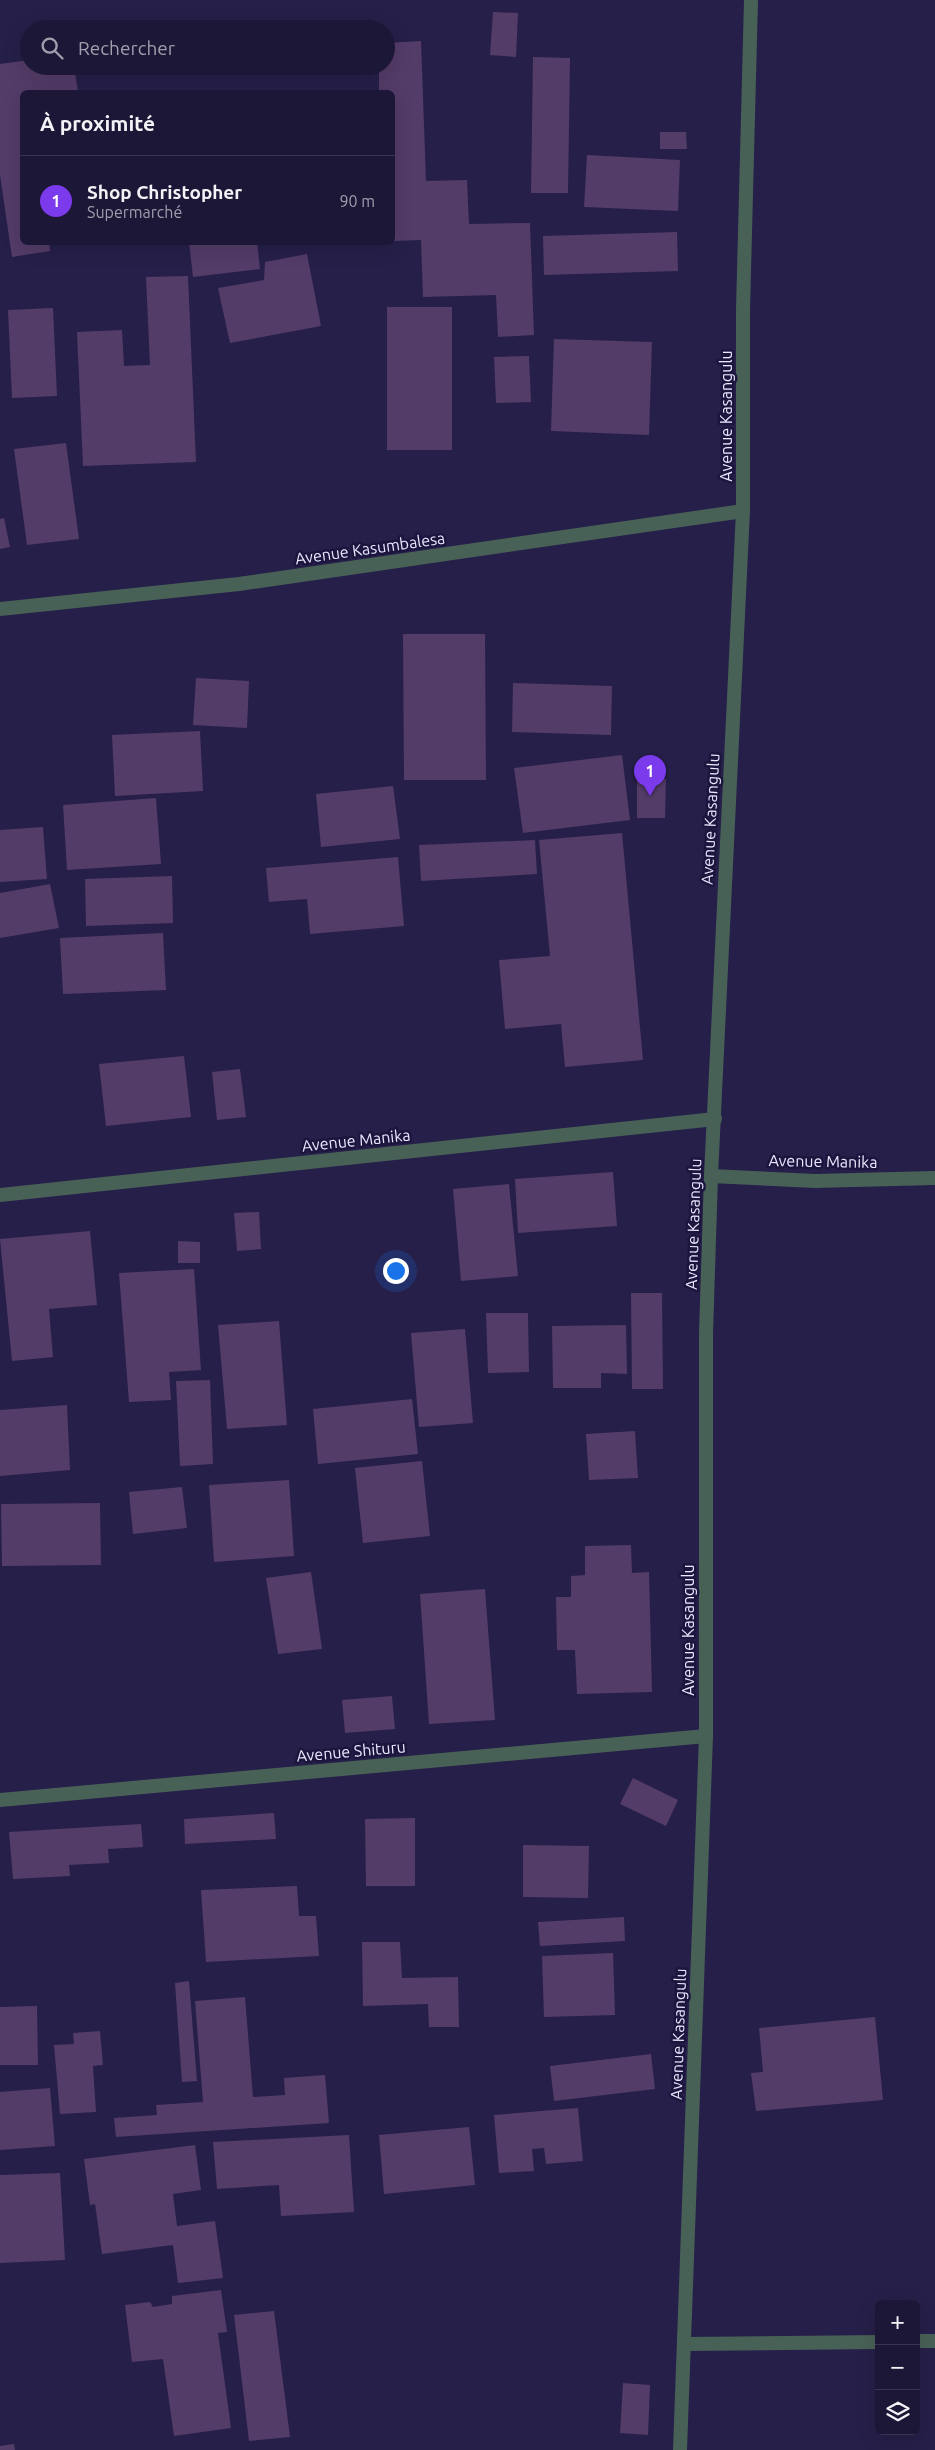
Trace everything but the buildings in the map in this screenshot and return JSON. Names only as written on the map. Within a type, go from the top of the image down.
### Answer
[{"type":"street","name":"Avenue Kasangulu","points":[[680,2450],[706,1736],[706,1344],[711,1176],[728,803],[744,511],[743,300],[751,0]]},
{"type":"street","name":"Avenue Kasumbalesa","points":[[0,609],[238,584],[744,511]]},
{"type":"street","name":"Avenue Manika","points":[[0,1195],[715,1119]]},
{"type":"street","name":"Avenue Manika","points":[[711,1176],[815,1181],[935,1178]]},
{"type":"street","name":"Avenue Shituru","points":[[0,1800],[706,1736]]},
{"type":"street","points":[[920,2341],[935,2341]]},
{"type":"street","points":[[685,2344],[875,2342]]},
{"type":"place","name":"Shop Christopher","points":[[650,796]]}]
